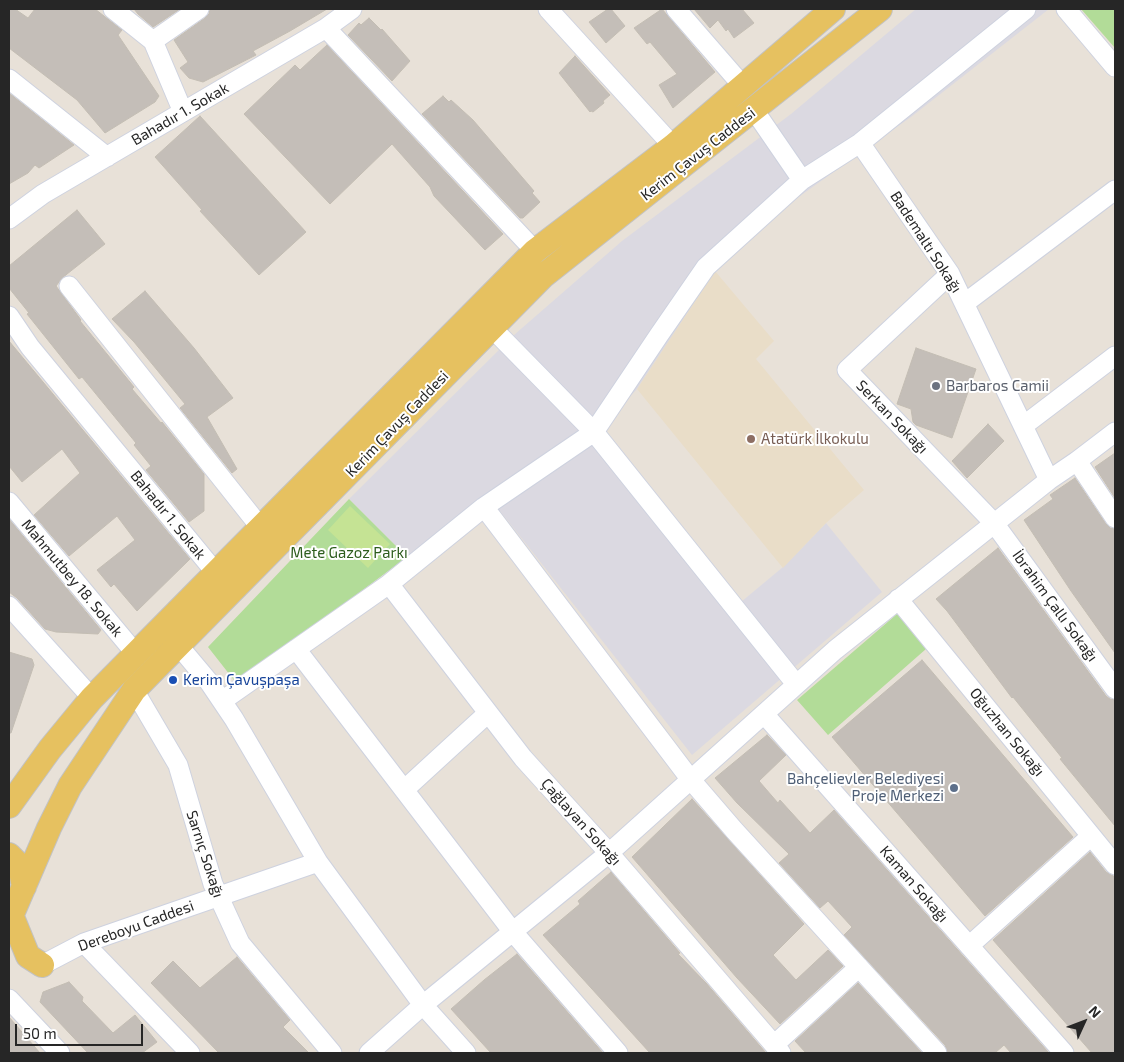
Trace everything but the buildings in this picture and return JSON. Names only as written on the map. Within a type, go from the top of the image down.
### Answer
[{"type":"main road","name":"Kerim Çavuş Caddesi","points":[[9,806],[50,749],[92,698],[535,251],[673,146],[833,9]]},
{"type":"main road","name":"Kerim Çavuş Caddesi","points":[[10,919],[49,828],[70,786],[134,690],[543,276],[880,9]]},
{"type":"main road","points":[[9,855],[20,866],[24,887]]},
{"type":"main road","points":[[10,919],[28,956],[42,965]]},
{"type":"main road","points":[[9,955],[42,965]]},
{"type":"street","points":[[113,9],[153,41],[183,112]]},
{"type":"street","points":[[153,41],[199,9]]},
{"type":"street","name":"Bahadır 1. Sokak","points":[[9,219],[43,194],[326,28],[352,9]]},
{"type":"street","points":[[548,9],[673,146]]},
{"type":"street","points":[[676,9],[742,85]]},
{"type":"street","points":[[222,701],[389,584],[484,507],[594,432],[706,267],[802,180],[860,143],[1026,9]]},
{"type":"street","points":[[1066,9],[1115,67]]},
{"type":"street","points":[[326,28],[535,251]]},
{"type":"street","points":[[9,79],[107,157]]},
{"type":"street","points":[[754,110],[802,180]]},
{"type":"street","name":"Bademaltı Sokağı","points":[[860,143],[950,274],[1049,480]]},
{"type":"street","points":[[965,303],[1115,190]]},
{"type":"street","name":"Serkan Sokağı","points":[[950,274],[846,370],[994,523]]},
{"type":"street","points":[[69,286],[261,528]]},
{"type":"street","name":"Bahadır 1. Sokak","points":[[9,316],[30,347],[216,573]]},
{"type":"street","points":[[491,328],[594,432],[796,684]]},
{"type":"street","points":[[1023,426],[1115,356]]},
{"type":"street","points":[[369,1053],[423,1005],[609,853],[796,684],[898,599],[1049,480],[1115,432]]},
{"type":"street","points":[[1077,461],[1115,518]]},
{"type":"street","name":"Mahmutbey 18. Sokak","points":[[9,502],[136,654]]},
{"type":"street","points":[[484,507],[691,780],[937,1053]]},
{"type":"street","name":"İbrahim Çallı Sokağı","points":[[994,523],[1115,689]]},
{"type":"street","name":"Çağlayan Sokağı","points":[[389,584],[523,758],[609,853],[778,1049]]},
{"type":"street","name":"Oğuzhan Sokağı","points":[[898,599],[1115,865]]},
{"type":"street","points":[[9,606],[92,698]]},
{"type":"street","points":[[178,645],[208,682],[234,719],[318,862],[423,1005],[466,1053]]},
{"type":"street","points":[[296,649],[513,932],[618,1053]]},
{"type":"street","name":"Sarnıç Sokağı","points":[[134,690],[178,765],[213,884],[240,943],[332,1053]]},
{"type":"street","points":[[404,790],[488,712]]},
{"type":"street","name":"Kaman Sokağı","points":[[764,714],[1064,1053]]},
{"type":"street","points":[[969,946],[1091,836]]},
{"type":"street","name":"Dereboyu Caddesi","points":[[42,965],[84,943],[318,862]]},
{"type":"street","points":[[84,943],[190,1053]]},
{"type":"street","points":[[778,1049],[859,967]]},
{"type":"street","points":[[9,999],[60,1053]]},
{"type":"shaded area","points":[[916,9],[1049,9],[911,117],[793,201],[716,271],[637,389],[601,429],[741,602],[783,567],[826,523],[882,592],[692,755],[501,512],[483,496],[407,557],[349,499],[514,335],[622,241],[791,114]]},
{"type":"shaded area","name":"Atatürk İlkokulu","points":[[715,271],[774,341],[756,359],[864,490],[826,523],[783,568],[637,389]]},
{"type":"green space","points":[[1081,9],[1115,9],[1115,48]]},
{"type":"green space","name":"Mete Gazoz Parkı","points":[[349,499],[407,557],[237,684],[208,647]]},
{"type":"green space","points":[[350,506],[390,544],[368,568],[328,530]]},
{"type":"green space","points":[[897,614],[926,649],[828,735],[797,700]]},
{"type":"place","name":"Barbaros Camii","points":[[936,386]]},
{"type":"place","name":"Atatürk İlkokulu","points":[[751,439]]},
{"type":"place","name":"Kerim Çavuşpaşa","points":[[173,680]]},
{"type":"place","name":"Bahçelievler Belediyesi Proje Merkezi","points":[[954,788]]}]
